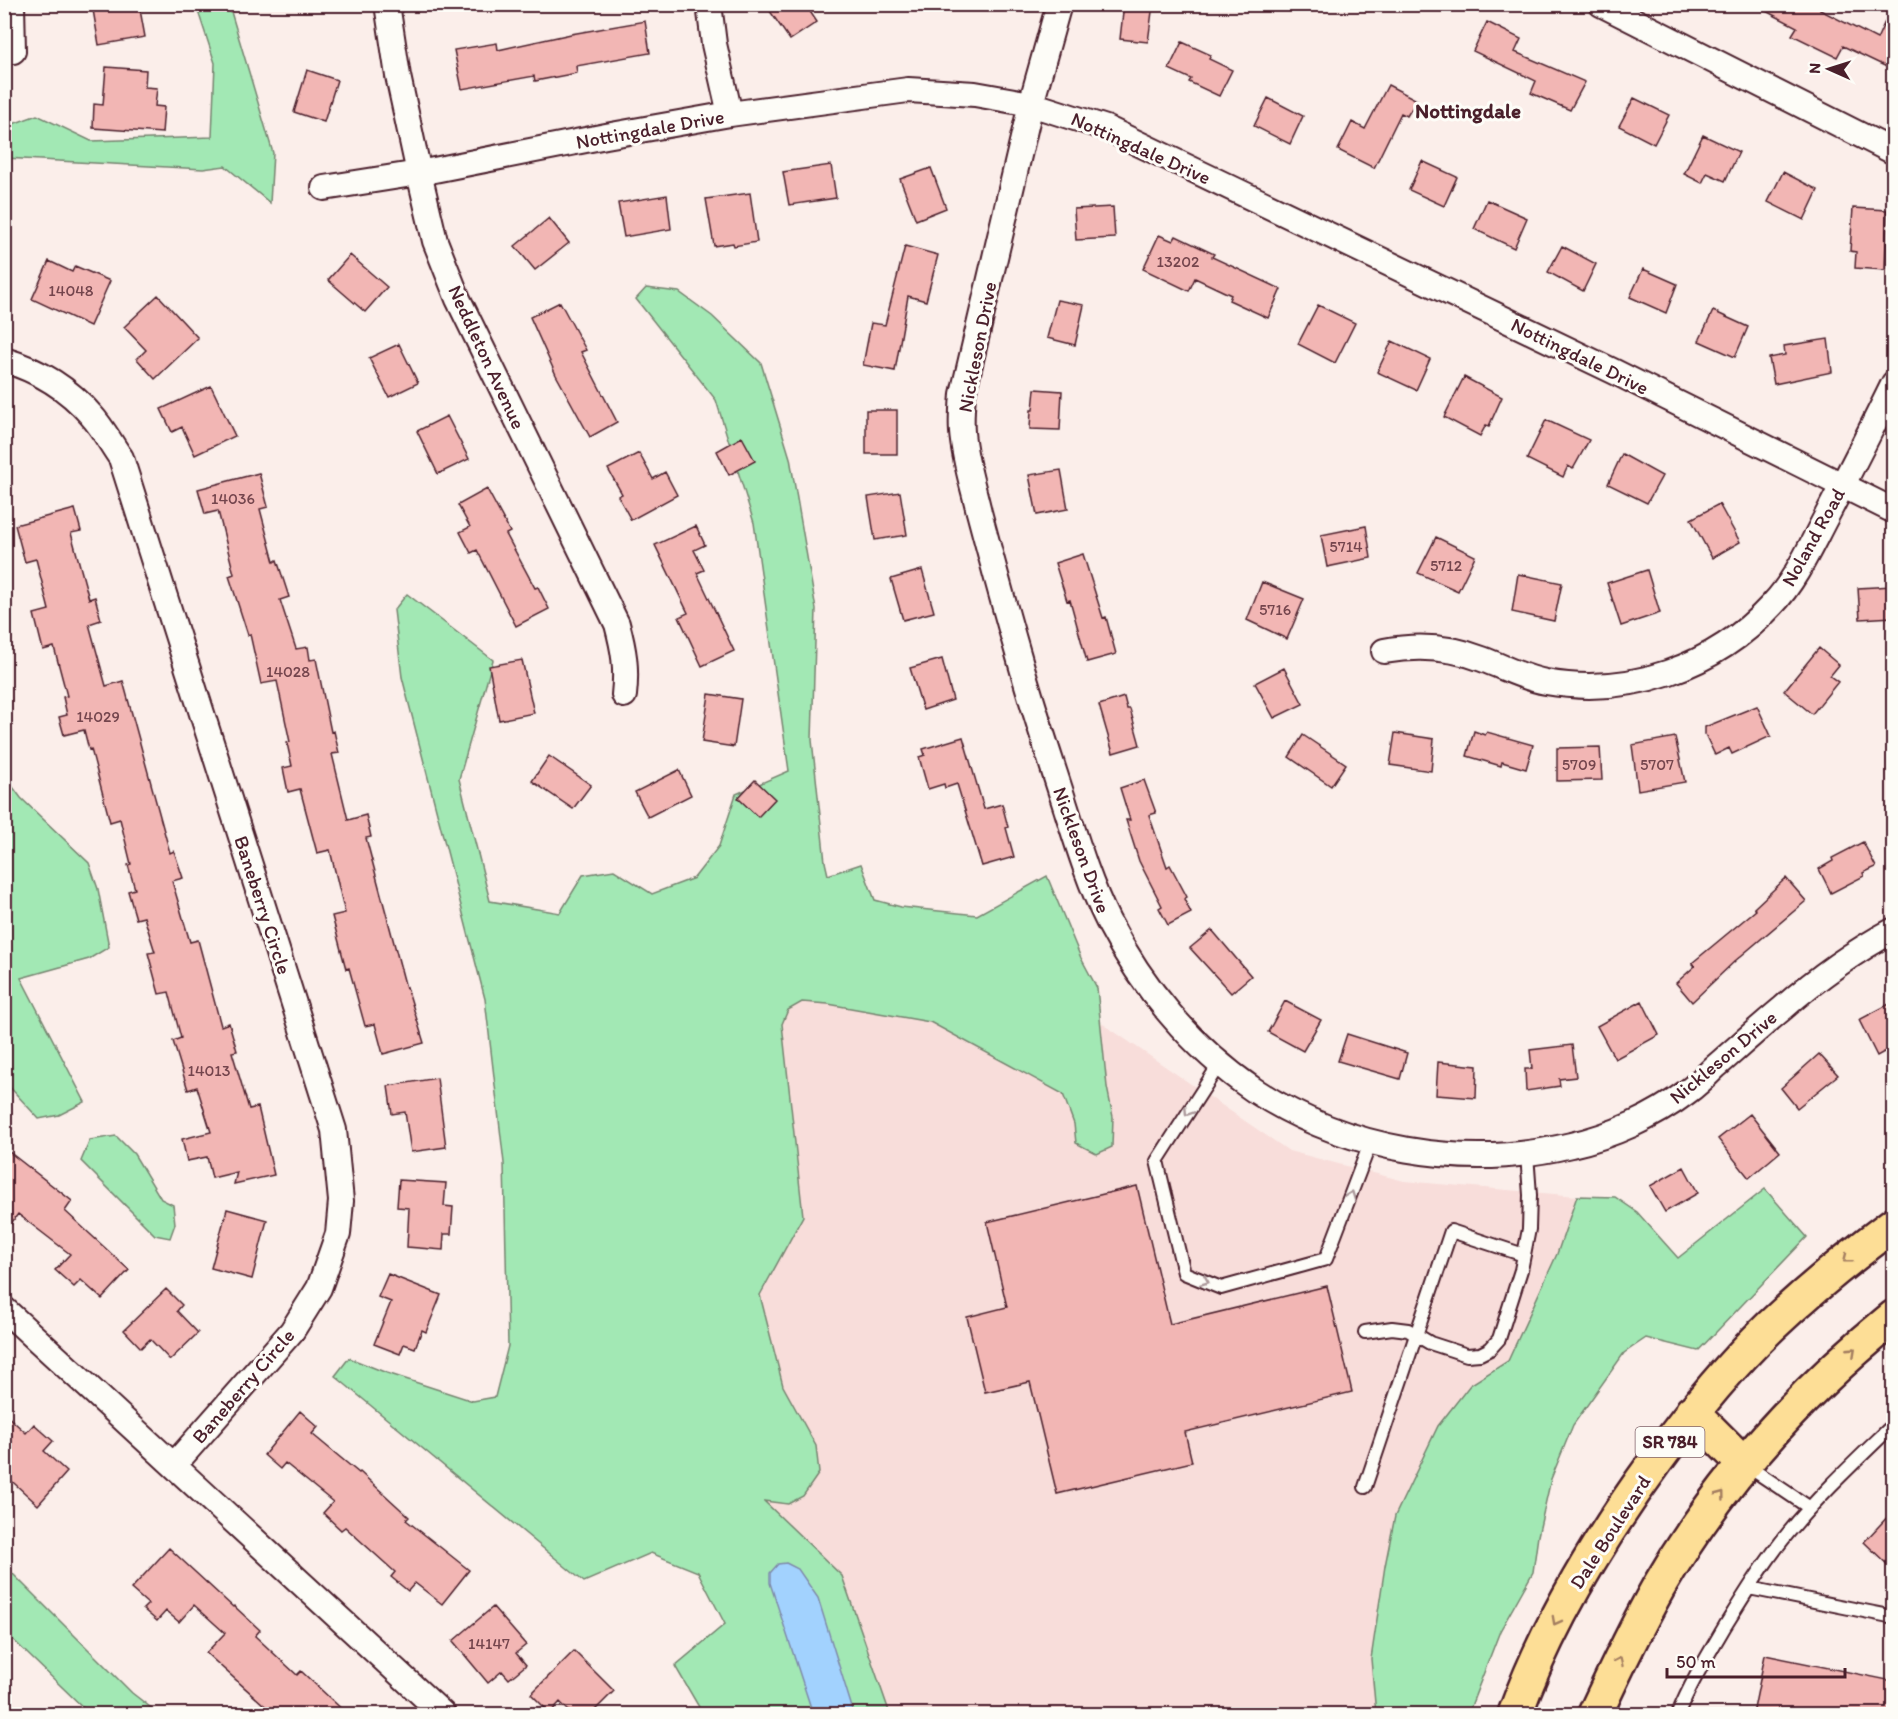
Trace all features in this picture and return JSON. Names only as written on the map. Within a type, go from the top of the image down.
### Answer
[{"type":"main road","name":"Dale Boulevard","points":[[1515,1714],[1548,1636],[1584,1568],[1627,1501],[1692,1412],[1770,1327],[1843,1262],[1893,1224]]},
{"type":"main road","points":[[1596,1714],[1621,1658],[1659,1587],[1701,1520],[1744,1464],[1803,1398],[1859,1345],[1893,1317]]},
{"type":"main road","points":[[1692,1412],[1744,1464]]},
{"type":"street","points":[[12,4],[13,51]]},
{"type":"street","name":"Neddleton Avenue","points":[[387,4],[398,76],[435,241],[458,299],[617,624],[625,653],[624,695]]},
{"type":"street","points":[[709,4],[714,44],[730,114]]},
{"type":"street","name":"Nickleson Drive","points":[[1059,4],[1031,104],[963,394],[962,428],[965,455],[992,560],[1035,712],[1087,872],[1106,918],[1131,962],[1160,1003],[1194,1040],[1220,1063],[1256,1090],[1306,1118],[1341,1132],[1388,1146],[1434,1154],[1473,1156],[1527,1154],[1574,1145],[1617,1131],[1658,1111],[1688,1091],[1826,972],[1864,946],[1893,930]]},
{"type":"street","points":[[1601,4],[1893,152]]},
{"type":"street","name":"Nottingdale Drive","points":[[324,188],[419,173],[730,114],[908,90],[975,94],[1031,104],[1106,128],[1615,372],[1893,511]]},
{"type":"street","name":"Baneberry Circle","points":[[4,360],[27,367],[66,390],[92,416],[121,458],[334,1130],[341,1201],[338,1234],[319,1288],[292,1331],[174,1465]]},
{"type":"street","name":"Noland Road","points":[[1384,651],[1427,647],[1452,650],[1482,658],[1510,672],[1536,679],[1581,686],[1611,685],[1647,679],[1682,668],[1716,652],[1746,630],[1773,604],[1796,575],[1893,383]]},
{"type":"street","points":[[4,1309],[443,1714]]},
{"type":"lane","points":[[1220,1063],[1156,1161],[1185,1273],[1221,1288],[1326,1259],[1371,1141]]},
{"type":"lane","points":[[1365,1332],[1392,1328],[1408,1330],[1430,1343],[1467,1355],[1480,1354],[1490,1349],[1499,1339],[1521,1270],[1529,1229],[1530,1195],[1527,1154]]},
{"type":"lane","points":[[1365,1487],[1451,1231],[1524,1255]]},
{"type":"lane","points":[[1678,1714],[1687,1692],[1707,1657],[1749,1588],[1789,1531],[1893,1424]]},
{"type":"lane","points":[[1744,1464],[1810,1508]]},
{"type":"lane","points":[[1749,1588],[1893,1617]]},
{"type":"shaded area","points":[[882,912],[1103,1024],[1289,1151],[1404,1181],[1577,1196],[1612,1285],[1445,1714],[781,1714],[665,981]]},
{"type":"green space","points":[[196,5],[229,5],[273,153],[270,203],[225,166],[203,169],[5,158],[5,122],[13,124],[37,115],[91,141],[212,137],[215,63]]},
{"type":"green space","points":[[646,288],[679,292],[712,316],[761,363],[790,458],[816,609],[812,740],[828,875],[861,864],[875,900],[901,907],[977,915],[1047,876],[1081,958],[1097,988],[1107,1087],[1113,1117],[1112,1147],[1097,1154],[1076,1143],[1074,1124],[1063,1094],[930,1022],[828,1004],[802,1002],[788,1010],[782,1024],[803,1216],[760,1295],[783,1386],[816,1446],[819,1473],[803,1496],[788,1504],[764,1501],[842,1576],[890,1714],[703,1714],[675,1666],[725,1624],[698,1572],[651,1553],[584,1582],[335,1376],[349,1358],[473,1401],[495,1397],[508,1346],[504,1163],[485,999],[402,677],[394,610],[407,594],[493,660],[459,779],[490,901],[560,913],[583,875],[614,870],[652,894],[694,878],[719,846],[736,794],[789,771],[754,523],[716,400],[636,299]]},
{"type":"green space","points":[[4,775],[21,798],[89,863],[98,889],[109,947],[89,959],[21,978],[85,1102],[59,1115],[39,1119],[5,1082]]},
{"type":"green space","points":[[116,1136],[134,1154],[161,1199],[173,1205],[175,1224],[170,1238],[155,1235],[81,1161],[90,1140]]},
{"type":"green space","points":[[1765,1189],[1807,1237],[1698,1351],[1646,1338],[1624,1353],[1573,1425],[1551,1479],[1538,1536],[1533,1572],[1500,1631],[1468,1714],[1376,1714],[1371,1659],[1395,1516],[1438,1426],[1470,1385],[1508,1361],[1557,1254],[1577,1196],[1615,1197],[1637,1212],[1678,1258]]},
{"type":"green space","points":[[4,1565],[132,1693],[159,1714],[90,1714],[5,1632]]},
{"type":"water","points":[[786,1563],[798,1569],[818,1598],[854,1714],[813,1714],[770,1583],[770,1573],[778,1564]]},
{"type":"building","points":[[92,4],[139,4],[145,37],[99,45]]},
{"type":"building","points":[[765,4],[805,4],[817,22],[790,40]]},
{"type":"building","points":[[1124,4],[1153,4],[1148,42],[1120,39]]},
{"type":"building","points":[[1752,4],[1823,4],[1820,10],[1877,39],[1893,4],[1893,70],[1843,46],[1837,57],[1792,35],[1797,27]]},
{"type":"building","points":[[645,21],[650,53],[576,66],[577,73],[535,81],[534,76],[462,89],[454,50],[497,43],[498,50]]},
{"type":"building","points":[[1487,22],[1521,39],[1515,52],[1585,82],[1570,110],[1531,93],[1536,81],[1473,51]]},
{"type":"building","points":[[1182,42],[1211,55],[1209,59],[1232,70],[1219,96],[1189,82],[1191,79],[1169,69]]},
{"type":"building","points":[[106,67],[146,70],[145,87],[157,88],[155,106],[164,107],[162,133],[93,128],[94,104],[103,105]]},
{"type":"building","points":[[307,70],[337,80],[324,122],[294,112]]},
{"type":"building","points":[[1388,85],[1417,100],[1407,116],[1401,113],[1374,168],[1338,150],[1352,122],[1365,129]]},
{"type":"building","points":[[1268,98],[1303,116],[1290,144],[1254,126]]},
{"type":"building","points":[[1634,98],[1669,115],[1654,144],[1619,126]]},
{"type":"building","points":[[1703,135],[1739,152],[1725,181],[1707,173],[1702,183],[1684,174]]},
{"type":"building","points":[[1422,161],[1457,177],[1444,206],[1409,190]]},
{"type":"building","points":[[831,165],[836,198],[789,205],[783,172]]},
{"type":"building","points":[[931,168],[946,208],[916,220],[900,179]]},
{"type":"building","points":[[1783,172],[1818,190],[1804,220],[1768,202]]},
{"type":"building","points":[[750,193],[757,242],[734,246],[733,243],[714,246],[706,199]]},
{"type":"building","points":[[667,195],[671,229],[624,237],[618,203]]},
{"type":"building","points":[[1487,200],[1527,218],[1514,248],[1474,229]]},
{"type":"building","points":[[1113,207],[1115,238],[1076,240],[1074,209]]},
{"type":"building","points":[[1853,208],[1887,210],[1885,270],[1855,268],[1856,252],[1850,251]]},
{"type":"building","points":[[549,218],[569,243],[535,270],[515,246]]},
{"type":"building","points":[[1159,235],[1173,241],[1176,236],[1214,254],[1212,257],[1281,289],[1268,318],[1229,300],[1231,295],[1195,278],[1189,291],[1143,269]]},
{"type":"building","points":[[905,246],[938,255],[926,301],[908,296],[895,371],[863,365],[871,323],[885,325]]},
{"type":"building","points":[[1562,246],[1596,264],[1583,291],[1548,272]]},
{"type":"building","points":[[350,255],[387,287],[365,312],[328,280]]},
{"type":"building","points":[[49,261],[72,272],[75,266],[110,281],[90,326],[32,299]]},
{"type":"building","points":[[1643,269],[1677,284],[1666,313],[1630,297]]},
{"type":"building","points":[[158,295],[198,338],[155,379],[137,359],[146,350],[124,327]]},
{"type":"building","points":[[1057,300],[1084,305],[1075,345],[1047,338]]},
{"type":"building","points":[[560,302],[586,350],[581,352],[617,422],[590,437],[556,375],[530,317]]},
{"type":"building","points":[[1318,305],[1355,323],[1335,363],[1298,344]]},
{"type":"building","points":[[1713,311],[1748,327],[1735,357],[1699,341]]},
{"type":"building","points":[[1828,339],[1832,372],[1774,384],[1769,358],[1785,355],[1784,346]]},
{"type":"building","points":[[1392,341],[1430,359],[1416,390],[1377,372]]},
{"type":"building","points":[[399,344],[418,383],[389,397],[369,358]]},
{"type":"building","points":[[1464,377],[1502,397],[1489,426],[1486,425],[1480,436],[1444,417]]},
{"type":"building","points":[[211,386],[235,436],[195,455],[182,427],[172,432],[161,409]]},
{"type":"building","points":[[1035,389],[1062,391],[1060,430],[1030,429]]},
{"type":"building","points":[[866,410],[897,410],[897,454],[866,454]]},
{"type":"building","points":[[447,416],[469,459],[438,474],[417,431]]},
{"type":"building","points":[[1546,420],[1589,440],[1573,469],[1568,466],[1563,477],[1527,459]]},
{"type":"building","points":[[742,437],[755,461],[729,475],[717,451]]},
{"type":"building","points":[[639,453],[653,479],[665,472],[677,495],[631,520],[618,496],[622,494],[608,469]]},
{"type":"building","points":[[1622,454],[1662,476],[1647,503],[1608,484]]},
{"type":"building","points":[[1061,470],[1068,509],[1037,515],[1029,475]]},
{"type":"building","points":[[259,473],[268,507],[260,509],[274,562],[277,560],[289,597],[280,600],[296,649],[308,647],[310,660],[316,659],[331,732],[334,731],[339,753],[332,754],[348,820],[366,815],[371,837],[366,838],[406,988],[424,1043],[383,1054],[375,1024],[365,1026],[349,968],[346,969],[332,916],[345,913],[330,850],[317,853],[300,789],[288,792],[283,768],[292,766],[287,743],[290,742],[277,681],[261,684],[250,634],[248,635],[229,576],[234,574],[218,511],[205,514],[198,489]]},
{"type":"building","points":[[487,489],[510,532],[506,534],[549,609],[516,626],[477,550],[471,553],[460,532],[470,527],[458,505]]},
{"type":"building","points":[[900,492],[907,535],[875,540],[868,497]]},
{"type":"building","points":[[1719,504],[1740,542],[1712,558],[1691,519]]},
{"type":"building","points":[[75,509],[81,531],[71,533],[89,599],[95,597],[101,620],[89,624],[106,686],[123,681],[170,853],[174,851],[183,878],[172,881],[190,942],[198,940],[221,1026],[229,1023],[237,1051],[232,1052],[249,1109],[258,1107],[274,1175],[234,1184],[237,1172],[212,1178],[207,1157],[187,1161],[182,1139],[211,1132],[197,1087],[188,1090],[173,1041],[181,1038],[169,992],[159,994],[148,953],[155,952],[144,917],[136,919],[128,891],[135,889],[128,865],[131,864],[120,819],[110,822],[84,730],[64,735],[59,717],[67,715],[63,697],[67,696],[54,647],[43,650],[34,614],[49,610],[36,559],[25,562],[15,525]]},
{"type":"building","points":[[696,526],[705,545],[694,550],[704,570],[697,573],[734,651],[702,666],[679,617],[688,613],[655,545]]},
{"type":"building","points":[[1366,526],[1371,558],[1327,567],[1321,535]]},
{"type":"building","points":[[1436,537],[1475,556],[1458,591],[1418,573]]},
{"type":"building","points":[[1083,554],[1103,618],[1106,617],[1116,654],[1087,662],[1070,600],[1067,601],[1055,563]]},
{"type":"building","points":[[922,570],[934,612],[903,620],[891,579]]},
{"type":"building","points":[[1647,570],[1660,613],[1621,626],[1607,583]]},
{"type":"building","points":[[1518,574],[1562,583],[1554,621],[1512,612]]},
{"type":"building","points":[[1262,582],[1304,599],[1287,639],[1247,620]]},
{"type":"building","points":[[1893,586],[1893,617],[1860,619],[1858,588]]},
{"type":"building","points":[[1819,648],[1839,665],[1830,676],[1838,682],[1812,714],[1784,691]]},
{"type":"building","points":[[942,659],[953,700],[923,710],[910,668]]},
{"type":"building","points":[[522,660],[534,713],[499,720],[489,666]]},
{"type":"building","points":[[1284,668],[1303,704],[1274,718],[1255,683]]},
{"type":"building","points":[[709,694],[741,699],[734,747],[702,742]]},
{"type":"building","points":[[1124,697],[1127,709],[1130,709],[1140,745],[1113,753],[1099,705]]},
{"type":"building","points":[[1757,706],[1771,736],[1732,754],[1729,748],[1715,755],[1705,734],[1705,727]]},
{"type":"building","points":[[1474,731],[1485,735],[1487,732],[1533,745],[1526,769],[1502,762],[1501,766],[1467,756]]},
{"type":"building","points":[[1395,733],[1434,739],[1431,771],[1390,765]]},
{"type":"building","points":[[1303,735],[1346,764],[1331,786],[1289,757]]},
{"type":"building","points":[[963,737],[984,809],[1002,804],[1014,857],[982,866],[957,784],[945,788],[944,784],[928,789],[919,757],[925,755],[923,749]]},
{"type":"building","points":[[1675,737],[1685,782],[1638,790],[1632,745]]},
{"type":"building","points":[[1600,747],[1602,780],[1557,781],[1557,748]]},
{"type":"building","points":[[549,756],[591,785],[573,809],[532,781]]},
{"type":"building","points":[[679,770],[691,795],[648,817],[635,792]]},
{"type":"building","points":[[755,780],[775,799],[758,817],[738,798]]},
{"type":"building","points":[[1144,780],[1156,813],[1149,815],[1167,867],[1170,865],[1187,897],[1184,899],[1191,913],[1168,925],[1159,908],[1162,906],[1139,861],[1126,820],[1130,820],[1120,788]]},
{"type":"building","points":[[1863,842],[1876,867],[1831,893],[1819,869],[1833,861],[1832,858]]},
{"type":"building","points":[[1786,878],[1806,901],[1735,961],[1692,1002],[1676,983],[1695,966],[1692,963],[1756,910],[1754,908]]},
{"type":"building","points":[[1212,930],[1251,976],[1231,993],[1190,948]]},
{"type":"building","points":[[1285,1001],[1321,1020],[1303,1051],[1268,1032]]},
{"type":"building","points":[[1642,1001],[1659,1035],[1615,1059],[1597,1026]]},
{"type":"building","points":[[1893,1002],[1893,1047],[1877,1056],[1859,1020]]},
{"type":"building","points":[[1347,1034],[1407,1053],[1400,1079],[1338,1061]]},
{"type":"building","points":[[1572,1045],[1576,1077],[1559,1079],[1560,1086],[1526,1091],[1525,1069],[1532,1069],[1530,1050]]},
{"type":"building","points":[[1819,1054],[1838,1075],[1797,1108],[1781,1088]]},
{"type":"building","points":[[1438,1062],[1477,1066],[1476,1098],[1436,1095]]},
{"type":"building","points":[[437,1078],[446,1147],[411,1152],[405,1112],[392,1114],[388,1086]]},
{"type":"building","points":[[1750,1114],[1780,1152],[1749,1178],[1718,1139]]},
{"type":"building","points":[[4,1148],[72,1201],[65,1211],[129,1270],[102,1299],[81,1280],[74,1287],[55,1270],[70,1254],[18,1214],[4,1233]]},
{"type":"building","points":[[1684,1167],[1698,1193],[1665,1212],[1650,1186]]},
{"type":"building","points":[[399,1180],[446,1183],[444,1206],[453,1207],[451,1234],[444,1234],[443,1250],[407,1247],[409,1208],[397,1207]]},
{"type":"building","points":[[1137,1186],[1170,1324],[1327,1286],[1352,1392],[1185,1432],[1192,1462],[1057,1494],[1030,1382],[985,1392],[967,1317],[1007,1307],[987,1222]]},
{"type":"building","points":[[227,1209],[267,1220],[252,1279],[211,1268]]},
{"type":"building","points":[[388,1274],[441,1295],[426,1332],[422,1330],[415,1348],[404,1344],[400,1354],[374,1344],[391,1302],[378,1297]]},
{"type":"building","points":[[166,1289],[182,1305],[177,1311],[198,1333],[170,1360],[150,1339],[141,1348],[124,1330]]},
{"type":"building","points":[[300,1411],[318,1427],[312,1434],[360,1472],[409,1517],[406,1520],[469,1570],[442,1604],[415,1583],[408,1591],[391,1577],[395,1572],[345,1527],[341,1530],[323,1513],[333,1502],[285,1463],[280,1469],[264,1455]]},
{"type":"building","points":[[4,1413],[26,1433],[34,1424],[53,1441],[44,1451],[67,1472],[38,1505],[4,1474]]},
{"type":"building","points":[[1893,1511],[1893,1570],[1864,1542]]},
{"type":"building","points":[[169,1548],[260,1630],[255,1636],[297,1675],[301,1671],[347,1714],[274,1714],[206,1653],[225,1633],[194,1605],[179,1622],[166,1611],[157,1621],[143,1609],[148,1604],[131,1589]]},
{"type":"building","points":[[493,1607],[526,1645],[516,1653],[526,1665],[509,1679],[502,1671],[488,1683],[453,1641]]},
{"type":"building","points":[[574,1651],[614,1691],[591,1714],[572,1714],[560,1702],[550,1713],[531,1694]]},
{"type":"building","points":[[1765,1655],[1893,1681],[1893,1714],[1753,1714]]},
{"type":"district","name":"Nottingdale","points":[[1468,110]]}]
